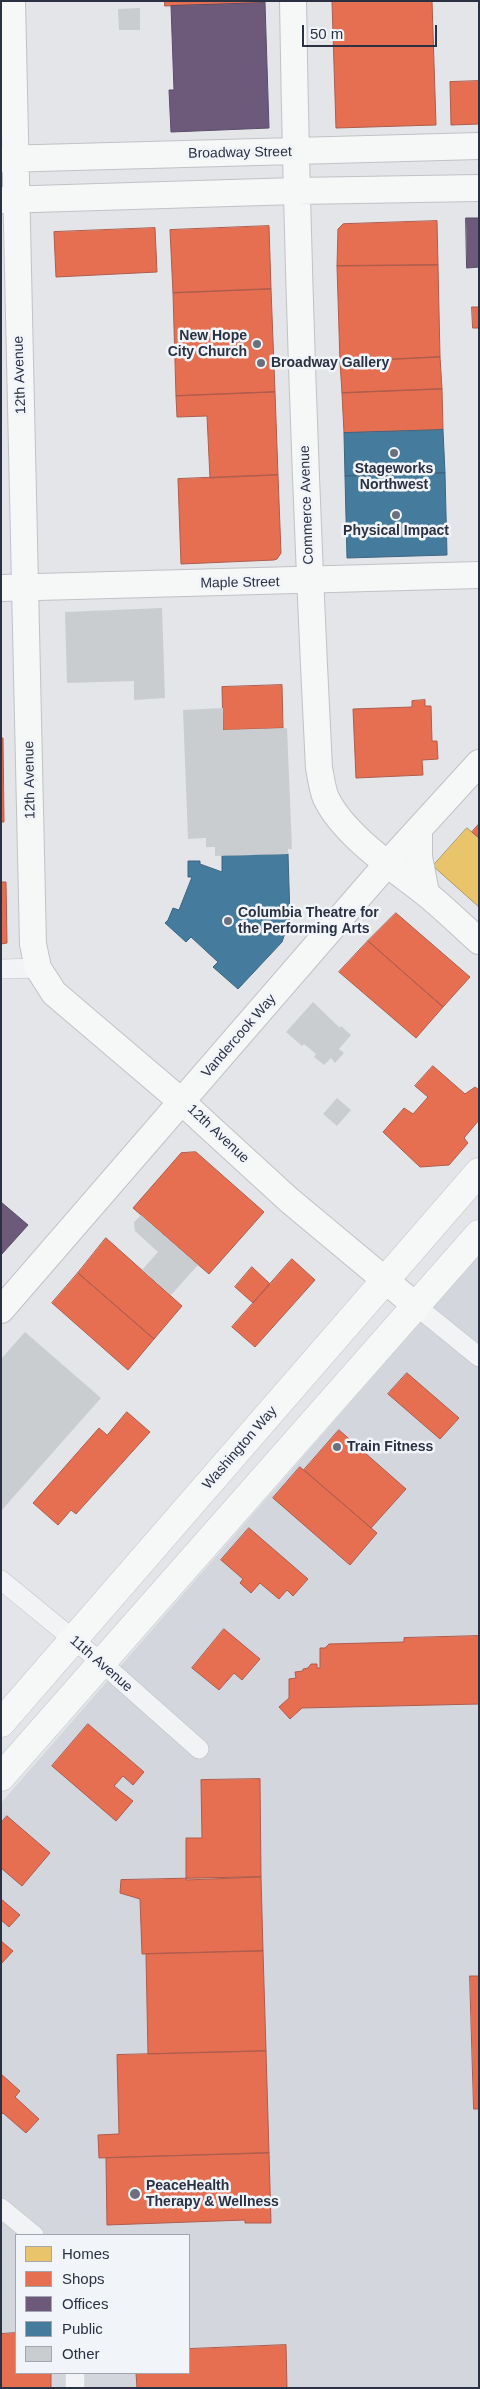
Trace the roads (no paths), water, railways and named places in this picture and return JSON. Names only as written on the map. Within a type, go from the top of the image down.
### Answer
[{"type":"main road","name":"Washington Way","points":[[1,1723],[479,1172]]},
{"type":"main road","points":[[1,1777],[479,1234]]},
{"type":"street","name":"12th Avenue","points":[[12,1],[8,200],[14,588],[33,944],[38,968],[54,993],[182,1102],[290,1200],[415,1306],[479,1357]]},
{"type":"street","name":"Commerce Avenue","points":[[293,1],[296,191],[310,581],[319,768],[325,797],[342,821],[387,864],[426,893],[479,941]]},
{"type":"street","name":"Broadway Street","points":[[8,159],[479,146]]},
{"type":"street","points":[[8,200],[296,191],[479,188]]},
{"type":"street","name":"Maple Street","points":[[14,588],[479,575]]},
{"type":"street","name":"Vandercook Way","points":[[1,1310],[387,864],[479,763]]},
{"type":"street","points":[[419,830],[419,857],[426,893]]},
{"type":"street","points":[[1,969],[38,968]]},
{"type":"street","name":"11th Avenue","points":[[1,1580],[101,1662],[199,1749]]},
{"type":"street","points":[[1,2208],[33,2234]]},
{"type":"street","points":[[75,2374],[75,2388]]},
{"type":"place","name":"New Hope City Church","points":[[257,344]]},
{"type":"place","name":"Broadway Gallery","points":[[261,363]]},
{"type":"place","name":"Stageworks Northwest","points":[[394,453]]},
{"type":"place","name":"Physical Impact","points":[[396,515]]},
{"type":"place","name":"Columbia Theatre for the Performing Arts","points":[[228,921]]},
{"type":"place","name":"Train Fitness","points":[[337,1447]]},
{"type":"place","name":"PeaceHealth Therapy & Wellness","points":[[135,2194]]}]
